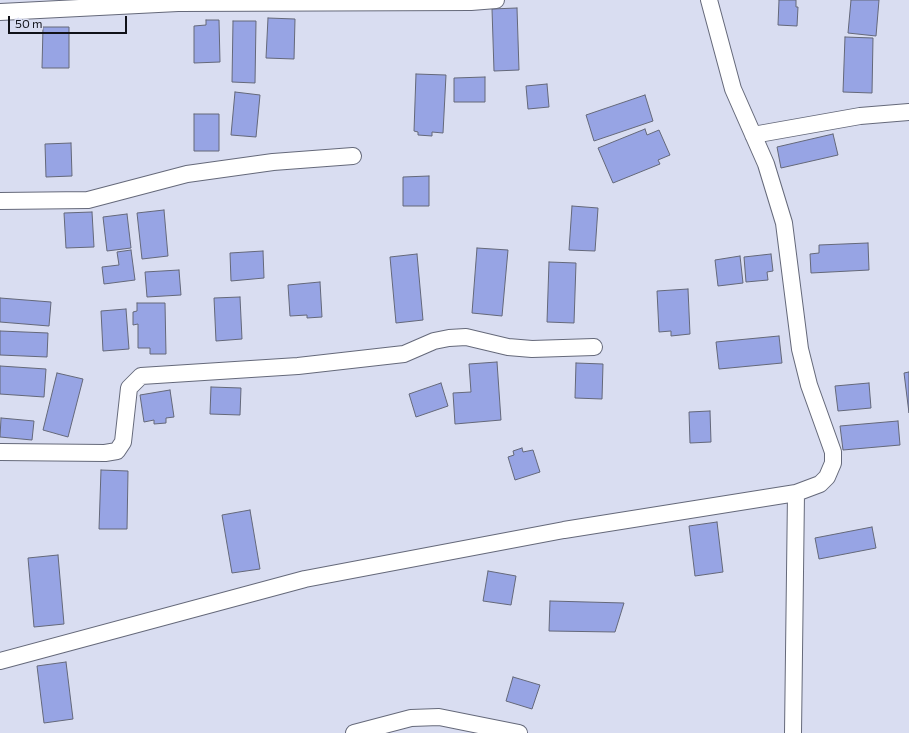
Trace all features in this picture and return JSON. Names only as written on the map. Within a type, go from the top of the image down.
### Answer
[{"type":"street","points":[[0,12],[178,3],[471,2],[496,0]]},
{"type":"street","points":[[0,661],[305,579],[564,530],[796,493],[820,484],[827,477],[833,463],[833,452],[810,385],[800,349],[784,223],[766,164],[733,89],[709,0]]},
{"type":"street","points":[[753,135],[860,116],[909,112]]},
{"type":"street","points":[[0,201],[88,200],[187,174],[273,162],[354,156]]},
{"type":"street","points":[[0,452],[105,453],[116,451],[123,442],[129,388],[141,376],[298,366],[404,354],[434,341],[466,337],[508,347],[532,349],[594,347]]},
{"type":"street","points":[[793,733],[796,493]]},
{"type":"street","points":[[354,733],[411,718],[439,717],[519,733]]},
{"type":"building","points":[[779,0],[796,0],[796,7],[798,7],[797,26],[778,25]]},
{"type":"building","points":[[851,0],[879,0],[876,36],[848,33]]},
{"type":"building","points":[[517,8],[519,70],[494,71],[492,9]]},
{"type":"building","points":[[268,18],[295,19],[294,59],[266,58]]},
{"type":"building","points":[[206,20],[219,20],[220,62],[194,63],[194,26],[206,25]]},
{"type":"building","points":[[233,21],[256,21],[255,83],[232,82]]},
{"type":"building","points":[[43,27],[69,27],[69,68],[42,68]]},
{"type":"building","points":[[845,37],[873,38],[872,93],[843,92]]},
{"type":"building","points":[[416,74],[446,75],[443,133],[432,132],[432,136],[418,135],[418,132],[414,131]]},
{"type":"building","points":[[485,77],[485,102],[454,102],[454,78]]},
{"type":"building","points":[[547,84],[549,107],[528,109],[526,86]]},
{"type":"building","points":[[235,92],[260,95],[256,137],[231,135]]},
{"type":"building","points":[[645,95],[653,121],[594,141],[586,115]]},
{"type":"building","points":[[194,114],[219,114],[219,151],[194,151]]},
{"type":"building","points":[[645,129],[647,135],[659,130],[670,155],[658,160],[660,164],[613,183],[598,148]]},
{"type":"building","points":[[833,134],[838,155],[781,168],[777,147]]},
{"type":"building","points":[[71,143],[72,176],[46,177],[45,144]]},
{"type":"building","points":[[429,176],[429,206],[403,206],[403,177]]},
{"type":"building","points":[[572,206],[598,208],[595,251],[569,250]]},
{"type":"building","points":[[164,210],[168,256],[142,259],[137,213]]},
{"type":"building","points":[[92,212],[94,247],[66,248],[64,213]]},
{"type":"building","points":[[127,214],[131,248],[107,251],[103,217]]},
{"type":"building","points":[[868,243],[869,270],[811,273],[810,254],[819,253],[819,245]]},
{"type":"building","points":[[477,248],[508,250],[502,316],[472,313]]},
{"type":"building","points":[[131,250],[135,280],[104,284],[102,267],[119,265],[117,252]]},
{"type":"building","points":[[263,251],[264,278],[231,281],[230,253]]},
{"type":"building","points":[[417,254],[423,320],[396,323],[390,257]]},
{"type":"building","points":[[771,254],[773,271],[767,272],[768,280],[746,282],[744,257]]},
{"type":"building","points":[[740,256],[743,283],[718,286],[715,260]]},
{"type":"building","points":[[549,262],[576,263],[574,323],[547,322]]},
{"type":"building","points":[[179,270],[181,295],[147,297],[145,272]]},
{"type":"building","points":[[320,282],[322,317],[307,318],[307,315],[290,316],[288,285]]},
{"type":"building","points":[[688,289],[690,334],[671,336],[671,331],[659,332],[657,291]]},
{"type":"building","points":[[240,297],[242,339],[216,341],[214,298]]},
{"type":"building","points":[[0,298],[51,302],[49,326],[0,322]]},
{"type":"building","points":[[137,303],[165,303],[166,354],[150,354],[150,348],[138,348],[138,324],[133,325],[133,312],[137,311]]},
{"type":"building","points":[[126,309],[129,349],[103,351],[101,311]]},
{"type":"building","points":[[0,331],[48,333],[47,357],[0,355]]},
{"type":"building","points":[[779,336],[782,363],[719,369],[716,342]]},
{"type":"building","points":[[497,362],[501,420],[455,424],[453,393],[471,392],[469,364]]},
{"type":"building","points":[[576,363],[603,364],[602,399],[575,398]]},
{"type":"building","points":[[0,366],[46,369],[44,397],[0,394]]},
{"type":"building","points":[[909,372],[909,413],[904,373]]},
{"type":"building","points":[[57,373],[83,379],[68,437],[43,430]]},
{"type":"building","points":[[441,383],[448,406],[416,417],[409,394]]},
{"type":"building","points":[[869,383],[871,408],[838,411],[835,386]]},
{"type":"building","points":[[211,387],[241,388],[240,415],[210,414]]},
{"type":"building","points":[[170,390],[174,417],[166,418],[166,423],[154,424],[154,420],[144,422],[140,395]]},
{"type":"building","points":[[710,411],[711,442],[690,443],[689,412]]},
{"type":"building","points":[[1,418],[34,421],[32,440],[0,437]]},
{"type":"building","points":[[898,421],[900,445],[843,450],[840,426]]},
{"type":"building","points":[[522,448],[523,452],[533,450],[540,472],[515,480],[508,457],[514,455],[513,451]]},
{"type":"building","points":[[101,470],[128,471],[127,529],[99,529]]},
{"type":"building","points":[[250,510],[260,569],[232,573],[222,515]]},
{"type":"building","points":[[717,522],[723,572],[695,576],[689,526]]},
{"type":"building","points":[[872,527],[876,548],[819,559],[815,538]]},
{"type":"building","points":[[58,555],[64,624],[34,627],[28,558]]},
{"type":"building","points":[[488,571],[516,576],[511,605],[483,601]]},
{"type":"building","points":[[550,601],[624,603],[615,632],[549,631]]},
{"type":"building","points":[[66,662],[73,719],[44,723],[37,666]]},
{"type":"building","points":[[513,677],[540,685],[532,709],[506,701]]}]
